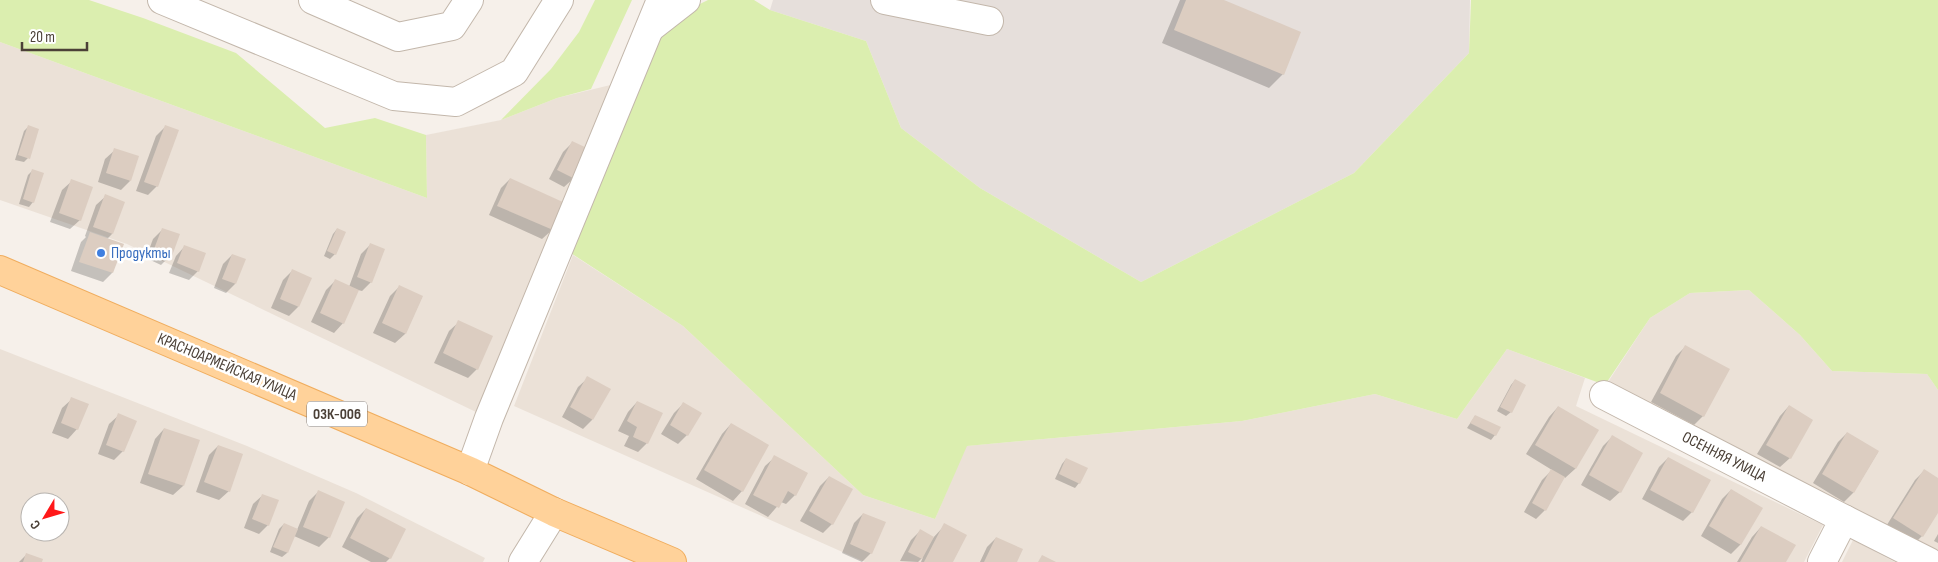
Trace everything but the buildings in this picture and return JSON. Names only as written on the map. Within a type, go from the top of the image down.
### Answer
[{"type":"main road","name":"КРАСНОАРМЕЙСКАЯ УЛИЦА","points":[[0,270],[470,471],[554,512],[672,562]]},
{"type":"street","points":[[162,0],[394,96],[456,102],[514,72],[559,0]]},
{"type":"street","points":[[313,0],[398,37],[452,26],[469,0]]},
{"type":"street","points":[[470,471],[489,418],[661,0]]},
{"type":"street","points":[[649,29],[686,0]]},
{"type":"street","points":[[885,0],[990,21]]},
{"type":"street","name":"ОСЕННЯЯ УЛИЦА","points":[[1604,395],[1929,562]]},
{"type":"street","points":[[523,562],[554,512]]},
{"type":"street","points":[[1822,562],[1844,519]]},
{"type":"shaded area","points":[[773,0],[1470,0],[1469,53],[1354,173],[1141,282],[980,188],[901,128],[866,41],[770,10]]},
{"type":"shaded area","points":[[0,42],[427,198],[426,135],[501,120],[557,98],[627,81],[551,243],[476,412],[127,244],[0,200]]},
{"type":"shaded area","points":[[573,255],[683,326],[863,495],[935,519],[966,446],[1242,421],[1375,394],[1457,419],[1507,349],[1585,378],[1576,406],[1823,525],[1804,562],[865,562],[514,406]]},
{"type":"shaded area","points":[[1749,290],[1800,335],[1832,371],[1927,374],[1938,390],[1938,554],[1606,385],[1650,318],[1690,293]]},
{"type":"shaded area","points":[[0,349],[247,446],[356,493],[485,558],[483,562],[0,562]]},
{"type":"shaded area","points":[[1853,540],[1895,562],[1842,562]]},
{"type":"green space","points":[[0,0],[89,0],[236,53],[325,128],[375,118],[426,135],[427,198],[0,42]]},
{"type":"green space","points":[[595,0],[632,0],[591,89],[557,98],[501,120],[551,69],[579,32]]},
{"type":"green space","points":[[708,0],[754,0],[770,10],[866,41],[901,128],[980,188],[1141,282],[1354,173],[1469,53],[1471,0],[1938,0],[1938,390],[1927,374],[1832,371],[1800,335],[1749,290],[1690,293],[1650,318],[1605,385],[1507,349],[1457,419],[1375,394],[1242,421],[967,446],[935,519],[863,495],[683,326],[560,246],[649,29]]},
{"type":"place","name":"Продукты","points":[[101,253]]}]
